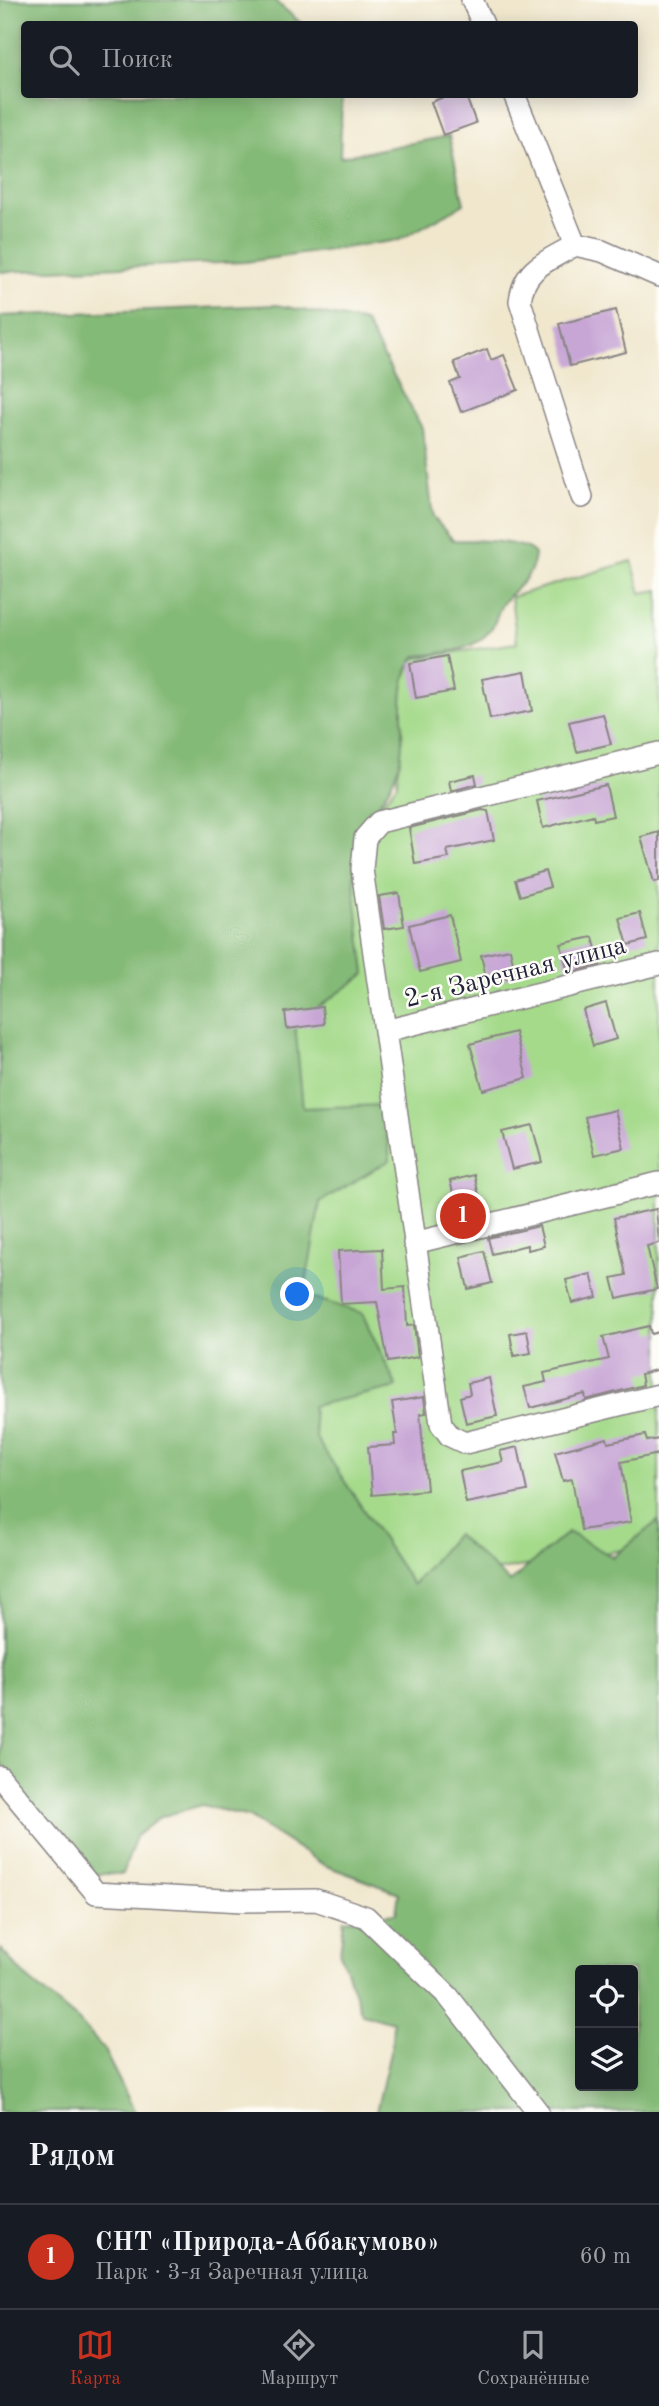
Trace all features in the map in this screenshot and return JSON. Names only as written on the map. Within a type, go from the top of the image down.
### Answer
[{"type":"street","points":[[472,0],[482,21]]},
{"type":"street","points":[[516,98],[575,245]]},
{"type":"street","points":[[582,497],[520,301],[522,283],[531,272],[575,245],[602,251],[659,276]]},
{"type":"street","points":[[659,753],[379,822],[365,838],[364,881],[441,1424],[450,1436],[465,1443],[659,1395]]},
{"type":"street","name":"2-я Заречная улица","points":[[384,1031],[659,964]]},
{"type":"street","points":[[414,1243],[659,1183]]},
{"type":"street","points":[[0,1777],[96,1893],[242,1901],[316,1900],[366,1917],[448,1996],[538,2112]]},
{"type":"green space","points":[[0,0],[274,0],[298,21],[21,21],[21,98],[342,98],[340,157],[449,136],[464,204],[399,240],[246,262],[0,272]]},
{"type":"green space","points":[[276,305],[365,322],[422,428],[433,517],[453,540],[509,543],[529,549],[535,554],[531,570],[503,603],[493,626],[484,637],[458,650],[416,656],[409,667],[403,692],[402,747],[396,774],[363,830],[355,856],[356,899],[365,974],[295,1024],[303,1108],[383,1105],[390,1160],[320,1202],[304,1295],[362,1313],[397,1387],[312,1406],[316,1438],[413,1585],[456,1534],[510,1582],[568,1532],[613,1557],[659,1520],[659,2112],[376,2112],[392,2044],[393,2022],[362,2014],[340,1953],[344,1920],[396,1913],[399,1893],[324,1865],[249,1817],[202,1805],[160,1817],[136,1836],[123,1874],[86,1874],[0,1762],[0,316]]},
{"type":"green space","points":[[632,561],[641,593],[659,590],[659,1544],[329,1598],[215,888],[331,868],[397,784],[404,660],[517,643],[511,597]]},
{"type":"green space","points":[[0,1949],[29,1980],[78,2020],[103,2048],[135,2112],[0,2112]]},
{"type":"building","points":[[441,98],[467,98],[476,123],[443,135],[431,102]]},
{"type":"building","points":[[616,310],[626,352],[570,366],[559,324]]},
{"type":"building","points":[[487,349],[491,360],[504,355],[518,390],[461,412],[450,383],[460,379],[454,362]]},
{"type":"building","points":[[447,656],[454,691],[416,698],[410,663]]},
{"type":"building","points":[[525,671],[532,711],[490,719],[482,679]]},
{"type":"building","points":[[603,714],[611,744],[577,752],[569,722]]},
{"type":"building","points":[[475,775],[477,784],[451,791],[449,781]]},
{"type":"building","points":[[606,785],[613,816],[594,820],[593,815],[543,828],[537,801]]},
{"type":"building","points":[[482,810],[488,811],[494,840],[447,850],[449,858],[415,864],[409,828]]},
{"type":"building","points":[[659,832],[659,881],[654,882],[641,837]]},
{"type":"building","points":[[545,871],[550,887],[520,896],[515,880]]},
{"type":"building","points":[[399,893],[404,926],[384,929],[379,896]]},
{"type":"building","points":[[640,913],[647,940],[628,945],[620,918]]},
{"type":"building","points":[[450,915],[461,962],[420,972],[409,925]]},
{"type":"building","points":[[593,937],[600,965],[568,973],[561,944]]},
{"type":"building","points":[[510,949],[516,976],[487,982],[481,955]]},
{"type":"building","points":[[606,1003],[616,1039],[593,1046],[583,1010]]},
{"type":"building","points":[[322,1007],[324,1024],[287,1029],[285,1012]]},
{"type":"building","points":[[515,1032],[527,1078],[483,1090],[470,1044]]},
{"type":"building","points":[[615,1110],[624,1148],[594,1155],[585,1117]]},
{"type":"building","points":[[532,1125],[542,1162],[512,1169],[502,1132]]},
{"type":"building","points":[[474,1175],[480,1199],[456,1204],[450,1181]]},
{"type":"building","points":[[656,1209],[659,1243],[647,1246],[657,1289],[617,1298],[612,1278],[626,1275],[614,1218]]},
{"type":"building","points":[[539,1226],[544,1246],[528,1250],[527,1245],[492,1254],[488,1238]]},
{"type":"building","points":[[382,1249],[384,1289],[405,1287],[407,1326],[414,1325],[418,1357],[388,1362],[377,1302],[341,1304],[338,1251]]},
{"type":"building","points":[[484,1251],[492,1283],[468,1289],[461,1257]]},
{"type":"building","points":[[591,1274],[597,1297],[572,1303],[566,1280]]},
{"type":"building","points":[[649,1326],[651,1334],[659,1332],[659,1369],[641,1374],[643,1385],[586,1400],[585,1394],[530,1408],[524,1387],[546,1382],[544,1373],[609,1359],[603,1337]]},
{"type":"building","points":[[527,1331],[531,1353],[514,1356],[510,1334]]},
{"type":"building","points":[[489,1378],[497,1416],[466,1423],[460,1397],[470,1394],[468,1383]]},
{"type":"building","points":[[424,1397],[426,1413],[420,1414],[427,1490],[372,1495],[368,1447],[395,1445],[394,1434],[397,1434],[392,1402]]},
{"type":"building","points":[[645,1435],[647,1441],[659,1439],[659,1454],[621,1462],[631,1522],[581,1530],[572,1479],[563,1481],[555,1452],[607,1438],[608,1443]]},
{"type":"building","points":[[518,1447],[527,1491],[466,1503],[460,1471],[503,1462],[500,1451]]},
{"type":"place","name":"СНТ «Природа-Аббакумово»","points":[[463,1216]]}]
